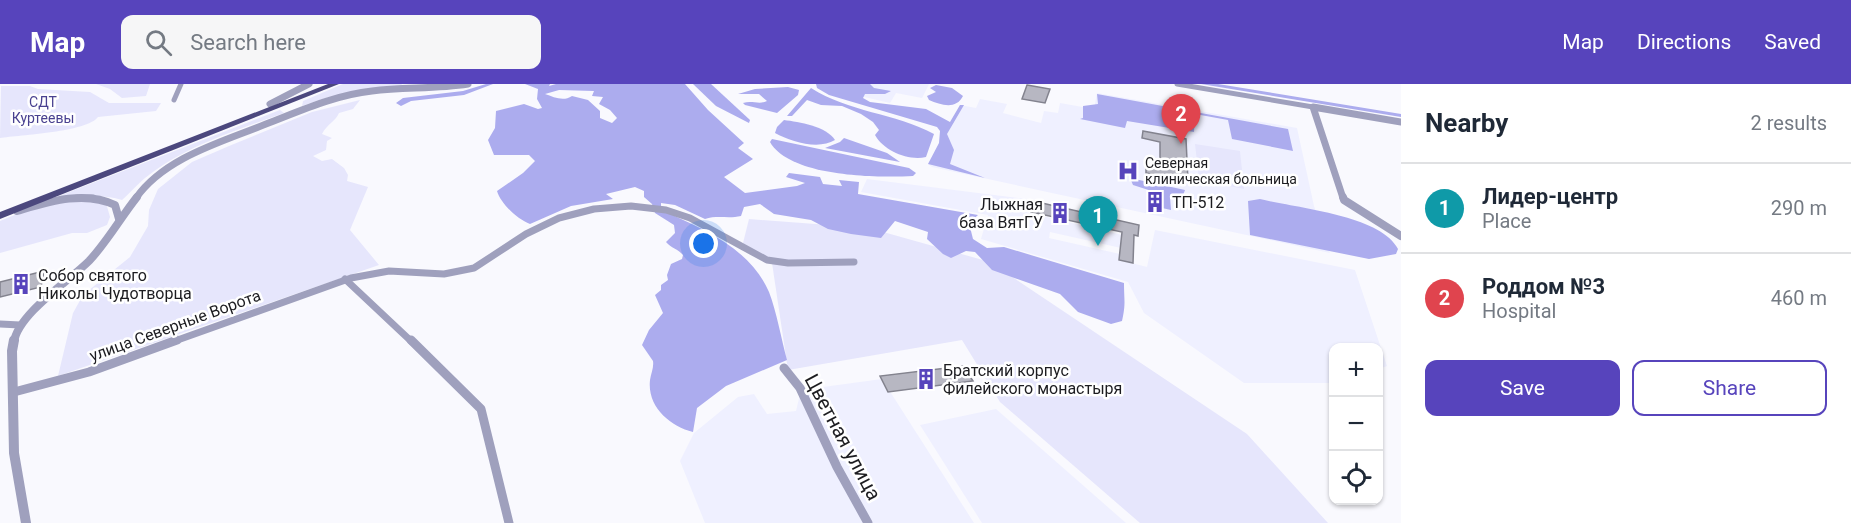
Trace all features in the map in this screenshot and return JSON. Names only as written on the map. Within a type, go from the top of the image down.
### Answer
[{"type":"highway","points":[[2,214],[321,84]]},
{"type":"highway","points":[[2,214],[335,84]]},
{"type":"street","points":[[174,100],[181,84]]},
{"type":"street","points":[[270,104],[309,84]]},
{"type":"street","points":[[26,523],[14,453],[13,342],[20,325],[86,263],[143,188],[158,175],[216,143],[337,97],[371,91],[453,84]]},
{"type":"street","points":[[408,87],[438,89],[468,84]]},
{"type":"street","points":[[1177,84],[1401,122]]},
{"type":"street","points":[[1313,107],[1344,200],[1401,236]]},
{"type":"street","points":[[2,214],[61,200],[94,198],[115,205],[119,219]]},
{"type":"street","name":"улица Северные Ворота","points":[[14,392],[90,372],[345,279],[397,271],[432,276],[462,273],[556,219],[629,206],[659,208],[683,215],[719,232],[767,260],[815,263],[837,260],[854,262]]},
{"type":"street","points":[[345,279],[466,392],[481,409],[509,523]]},
{"type":"street","points":[[0,324],[20,325]]},
{"type":"street","name":"Цветная улица","points":[[784,368],[800,388],[837,467],[868,523]]},
{"type":"shaded area","points":[[493,84],[464,95],[411,101],[401,106],[396,103],[403,98],[463,91]]},
{"type":"shaded area","points":[[525,84],[550,84],[549,86],[556,84],[685,84],[708,110],[744,143],[738,148],[753,159],[724,177],[745,193],[805,183],[786,177],[789,173],[820,177],[823,184],[842,186],[839,180],[859,182],[858,194],[978,215],[969,223],[973,239],[987,248],[1004,247],[1124,283],[1122,321],[1111,324],[1078,312],[1060,294],[992,270],[975,252],[966,251],[951,258],[943,254],[927,239],[928,232],[895,221],[881,238],[828,229],[811,220],[774,214],[760,204],[744,207],[741,216],[705,219],[675,205],[661,203],[661,210],[708,232],[737,251],[750,263],[769,292],[787,360],[726,386],[697,408],[693,432],[684,429],[668,420],[652,399],[650,380],[653,361],[642,345],[649,330],[663,313],[655,295],[661,290],[661,285],[668,280],[667,275],[671,264],[682,259],[683,255],[666,242],[675,233],[674,225],[655,213],[652,204],[644,197],[644,191],[635,187],[606,194],[613,199],[571,206],[530,224],[510,210],[499,196],[497,191],[523,173],[535,161],[529,155],[494,155],[488,140],[495,128],[496,111],[524,104],[538,109],[542,108],[537,99],[538,89]],"holes":[[[559,90],[594,91],[592,96],[603,97],[599,104],[610,110],[617,118],[612,123],[600,118],[600,111],[588,100],[572,96],[565,99],[545,94]]]},
{"type":"shaded area","points":[[693,84],[711,84],[750,120],[749,123],[716,106]]},
{"type":"shaded area","points":[[816,84],[870,84],[874,88],[891,91],[885,94],[865,94],[863,98],[870,102],[926,109],[950,122],[960,105],[964,105],[947,134],[954,150],[950,164],[985,178],[928,164],[939,143],[940,131],[937,127],[829,95],[817,88]]},
{"type":"shaded area","points":[[820,84],[929,84],[922,98],[896,93],[890,103],[817,86]]},
{"type":"shaded area","points":[[1201,84],[1218,84],[1401,114],[1401,117]]},
{"type":"shaded area","points":[[936,85],[952,88],[963,96],[952,105],[943,105],[929,100],[927,96],[936,92],[930,88]]},
{"type":"shaded area","points":[[788,87],[799,90],[798,95],[777,113],[743,103],[767,101],[759,94],[738,94],[755,89]]},
{"type":"shaded area","points":[[811,88],[856,108],[904,121],[934,134],[926,157],[912,158],[890,150],[875,135],[879,130],[873,122],[842,106],[821,105],[807,100],[792,116],[787,116]]},
{"type":"shaded area","name":"Северная клиническая больница","points":[[1097,93],[1297,128],[1314,206],[1330,253],[932,167],[928,164],[960,105],[976,108],[980,99],[1007,104],[1003,113],[1041,123],[1044,111],[1058,113],[1060,103],[1094,109]]},
{"type":"shaded area","points":[[1097,94],[1288,129],[1293,151],[1232,139],[1228,120],[1195,114],[1194,132],[1127,121],[1125,128],[1080,119],[1083,118],[1083,106],[1098,104]]},
{"type":"shaded area","points":[[784,120],[819,128],[835,140],[813,145],[789,139],[775,133]]},
{"type":"shaded area","points":[[844,138],[887,153],[900,162],[825,148]]},
{"type":"shaded area","points":[[772,139],[909,168],[916,173],[913,176],[878,176],[815,169],[780,154],[770,142]]},
{"type":"shaded area","points":[[1130,178],[1185,190],[1182,198],[1170,197],[1171,210],[1162,208],[1161,194],[1133,185]]},
{"type":"shaded area","points":[[867,179],[1027,199],[1026,212],[1122,235],[1121,248],[1050,232],[1049,238],[1120,254],[1120,260],[1147,267],[1155,230],[1355,270],[1379,343],[1329,343],[1329,383],[1244,383],[1144,313],[1128,282],[981,239],[988,215],[861,192]]},
{"type":"shaded area","points":[[1260,199],[1356,221],[1389,237],[1398,249],[1396,254],[1369,259],[1250,235],[1248,201]]},
{"type":"shaded area","points":[[1383,354],[1387,366],[1383,368]]},
{"type":"shaded area","points":[[882,379],[974,523],[705,523],[680,461],[694,433],[738,397],[754,394],[767,414],[796,411],[801,390]]},
{"type":"shaded area","points":[[996,409],[1126,523],[982,523],[920,425]]},
{"type":"green space","points":[[96,84],[150,84],[146,96],[122,98],[110,89]]},
{"type":"green space","points":[[343,84],[402,84],[400,87],[328,97],[302,106],[303,101]]},
{"type":"green space","name":"СДТ Куртеевы","points":[[1,86],[30,86],[38,89],[90,92],[109,103],[161,103],[156,111],[98,117],[81,126],[67,129],[0,138]]},
{"type":"green space","points":[[360,100],[353,109],[339,113],[326,128],[322,134],[332,138],[327,141],[326,150],[313,156],[322,161],[332,159],[344,168],[348,175],[347,181],[368,187],[350,230],[379,265],[58,376],[73,313],[83,295],[130,257],[148,226],[149,210],[158,189],[192,162],[312,112]]},
{"type":"green space","points":[[280,110],[284,113],[214,139],[180,155],[145,178],[122,200],[91,196],[41,203]]},
{"type":"green space","points":[[1195,144],[1240,151],[1244,189],[1199,180]]},
{"type":"green space","points":[[67,201],[106,203],[110,217],[107,225],[87,233],[72,233],[0,253],[0,221],[24,211]]},
{"type":"green space","points":[[749,219],[869,228],[990,262],[1247,434],[1328,523],[1140,523],[1000,402],[962,340],[788,370],[772,263],[743,243]]},
{"type":"building","points":[[1027,85],[1050,89],[1045,103],[1022,99]]},
{"type":"building","points":[[1143,131],[1186,139],[1188,181],[1146,173],[1146,164],[1160,166],[1160,142],[1142,138]]},
{"type":"building","points":[[1033,201],[1139,225],[1138,236],[1134,235],[1133,263],[1119,260],[1122,232],[1031,212]]},
{"type":"building","name":"Собор святого Николы Чудотворца","points":[[44,271],[41,287],[0,297],[0,282]]},
{"type":"building","name":"Братский корпус Филейского монастыря","points":[[963,366],[973,381],[888,392],[880,376]]},
{"type":"place","name":"Роддом №3","points":[[1181,144]]},
{"type":"place","name":"Северная клиническая больница","points":[[1128,171]]},
{"type":"place","name":"ТП-512","points":[[1155,202]]},
{"type":"place","name":"Лыжная база ВятГУ","points":[[1060,213]]},
{"type":"place","name":"Лидер-центр","points":[[1098,246]]},
{"type":"place","name":"Собор святого Николы Чудотворца","points":[[21,284]]},
{"type":"place","name":"Братский корпус Филейского монастыря","points":[[926,379]]}]
